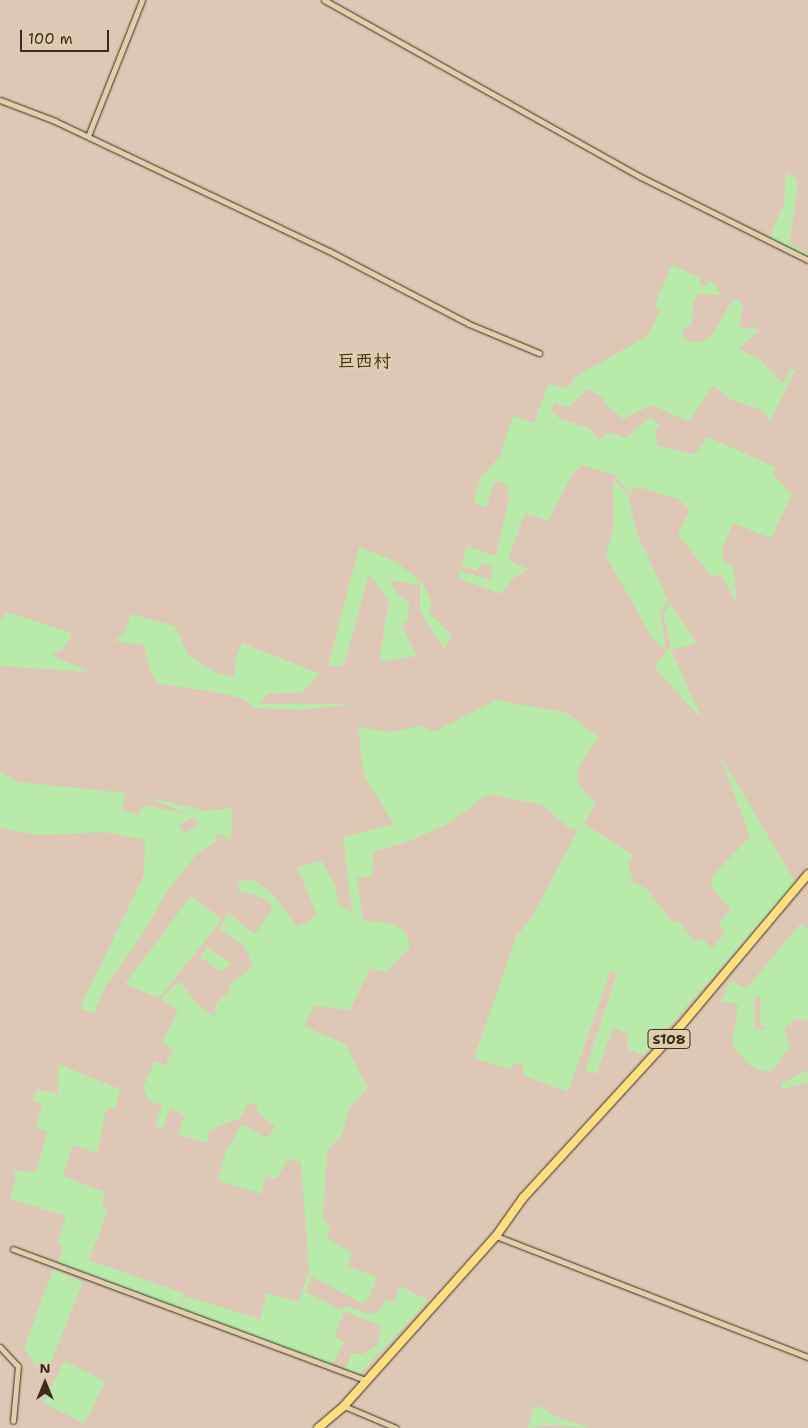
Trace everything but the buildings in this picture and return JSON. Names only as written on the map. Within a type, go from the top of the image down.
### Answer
[{"type":"main road","name":"S108","points":[[318,1428],[344,1406],[496,1236],[523,1198],[679,1028],[808,874]]},
{"type":"street","points":[[88,136],[142,0]]},
{"type":"street","points":[[324,0],[640,176],[808,260]]},
{"type":"street","points":[[0,100],[88,136],[329,251],[469,324],[539,353]]},
{"type":"street","points":[[496,1236],[808,1357]]},
{"type":"street","points":[[13,1249],[366,1380]]},
{"type":"street","points":[[0,1347],[18,1366],[14,1421]]},
{"type":"street","points":[[344,1406],[396,1428]]},
{"type":"green space","points":[[786,173],[796,178],[798,187],[789,243],[808,254],[808,263],[767,243],[784,204]]},
{"type":"green space","points":[[672,265],[700,278],[700,285],[706,287],[709,281],[716,285],[720,295],[698,294],[693,302],[692,324],[684,329],[682,335],[690,342],[701,342],[712,336],[728,307],[737,298],[743,304],[739,328],[760,329],[739,349],[759,359],[783,384],[790,369],[796,370],[769,422],[765,412],[728,398],[713,386],[689,421],[651,405],[623,419],[604,403],[605,398],[587,389],[569,407],[554,403],[551,411],[560,419],[589,428],[599,440],[609,432],[625,438],[651,417],[660,426],[655,432],[658,446],[695,454],[708,437],[775,467],[773,475],[792,495],[771,538],[733,523],[722,549],[722,560],[733,567],[737,604],[720,574],[712,577],[678,534],[690,510],[678,499],[638,487],[629,492],[614,475],[582,465],[572,475],[548,521],[525,513],[508,560],[528,569],[512,579],[501,594],[457,578],[459,571],[491,580],[492,566],[480,564],[477,571],[461,565],[467,546],[496,556],[509,498],[507,484],[495,481],[486,508],[475,504],[475,495],[481,477],[499,457],[513,416],[534,423],[548,384],[567,389],[576,376],[648,336],[660,311],[654,306]]},
{"type":"green space","points":[[613,480],[627,493],[637,533],[668,600],[660,613],[666,650],[653,639],[606,556],[614,524]]},
{"type":"green space","points":[[359,547],[396,562],[420,580],[431,599],[429,613],[452,635],[444,649],[420,610],[420,585],[390,580],[396,593],[409,602],[408,621],[402,625],[417,656],[379,662],[389,601],[369,574],[344,665],[328,667]]},
{"type":"green space","points":[[670,603],[696,643],[671,650],[702,719],[654,667],[671,646],[663,615]]},
{"type":"green space","points":[[7,612],[72,633],[63,650],[51,655],[90,672],[0,666],[0,621]]},
{"type":"green space","points":[[131,614],[175,626],[189,656],[216,673],[234,677],[236,658],[242,643],[320,674],[302,693],[268,694],[259,704],[354,704],[298,710],[255,708],[244,699],[216,692],[159,684],[150,671],[144,645],[115,641],[125,632]]},
{"type":"green space","points":[[497,700],[567,713],[598,737],[577,771],[578,784],[596,804],[584,824],[634,855],[628,862],[633,882],[647,889],[673,923],[678,920],[695,942],[701,938],[712,948],[725,932],[718,924],[731,909],[712,888],[712,876],[750,837],[720,755],[796,883],[644,1055],[627,1049],[628,1034],[613,1028],[596,1074],[585,1071],[617,974],[611,970],[568,1092],[522,1075],[524,1066],[513,1063],[510,1069],[474,1058],[517,935],[530,920],[578,830],[567,827],[543,805],[495,795],[485,796],[448,824],[402,844],[373,851],[372,877],[357,878],[363,920],[393,924],[406,932],[410,947],[386,972],[370,968],[350,1010],[314,1006],[304,1026],[345,1044],[368,1088],[350,1107],[342,1134],[327,1151],[323,1218],[330,1227],[327,1238],[352,1253],[348,1266],[377,1277],[369,1298],[362,1303],[311,1276],[306,1292],[342,1310],[346,1306],[370,1314],[378,1312],[386,1300],[395,1301],[399,1286],[429,1300],[358,1376],[345,1371],[352,1353],[362,1354],[377,1346],[381,1326],[344,1311],[334,1337],[344,1342],[331,1366],[180,1312],[184,1296],[260,1319],[267,1293],[299,1302],[309,1271],[301,1162],[288,1159],[276,1179],[266,1176],[261,1194],[218,1180],[226,1152],[242,1124],[268,1138],[275,1126],[259,1114],[256,1104],[248,1103],[240,1118],[209,1130],[207,1143],[178,1134],[185,1116],[171,1108],[162,1128],[155,1126],[162,1105],[148,1101],[143,1087],[155,1061],[165,1065],[174,1050],[162,1043],[178,1011],[161,999],[179,981],[198,1005],[215,1016],[216,1003],[230,991],[230,983],[253,967],[245,947],[220,929],[228,913],[255,934],[273,908],[265,899],[238,890],[239,880],[252,879],[273,894],[297,927],[317,915],[297,867],[322,861],[336,887],[338,904],[352,912],[343,837],[394,824],[364,776],[358,727],[388,732],[423,726],[434,732]]},
{"type":"green space","points":[[0,771],[18,782],[125,793],[122,810],[139,815],[143,805],[188,814],[146,797],[206,811],[230,808],[233,813],[230,843],[225,836],[216,833],[216,841],[196,855],[165,894],[144,932],[105,987],[94,1013],[81,1009],[82,1003],[144,875],[145,840],[104,832],[39,835],[0,828]],"holes":[[[193,817],[199,824],[185,834],[178,826]]]},
{"type":"green space","points":[[191,896],[222,919],[159,998],[125,984]]},
{"type":"green space","points":[[800,924],[808,929],[808,1020],[795,1019],[784,1028],[790,1049],[783,1053],[779,1064],[770,1072],[749,1065],[732,1045],[738,1006],[732,1002],[720,1003],[730,981],[747,988]],"holes":[[[754,997],[760,997],[760,1025],[769,1029],[754,1029]]]},
{"type":"green space","points":[[207,948],[231,963],[221,972],[200,957]]},
{"type":"green space","points":[[58,1064],[120,1089],[115,1108],[106,1109],[97,1153],[73,1145],[63,1176],[105,1192],[102,1207],[108,1210],[89,1260],[183,1293],[178,1311],[57,1266],[63,1247],[58,1244],[66,1216],[9,1198],[16,1181],[13,1170],[36,1172],[47,1132],[36,1127],[42,1104],[33,1100],[37,1089],[58,1094]]},
{"type":"green space","points":[[808,1070],[808,1082],[782,1090],[782,1083]]},
{"type":"green space","points":[[53,1269],[83,1282],[45,1377],[24,1349]]},
{"type":"green space","points":[[64,1361],[105,1381],[85,1423],[43,1403]]},
{"type":"green space","points":[[534,1406],[544,1408],[549,1414],[590,1428],[548,1425],[528,1428]]},
{"type":"district","name":"巨西村","points":[[364,361]]}]
